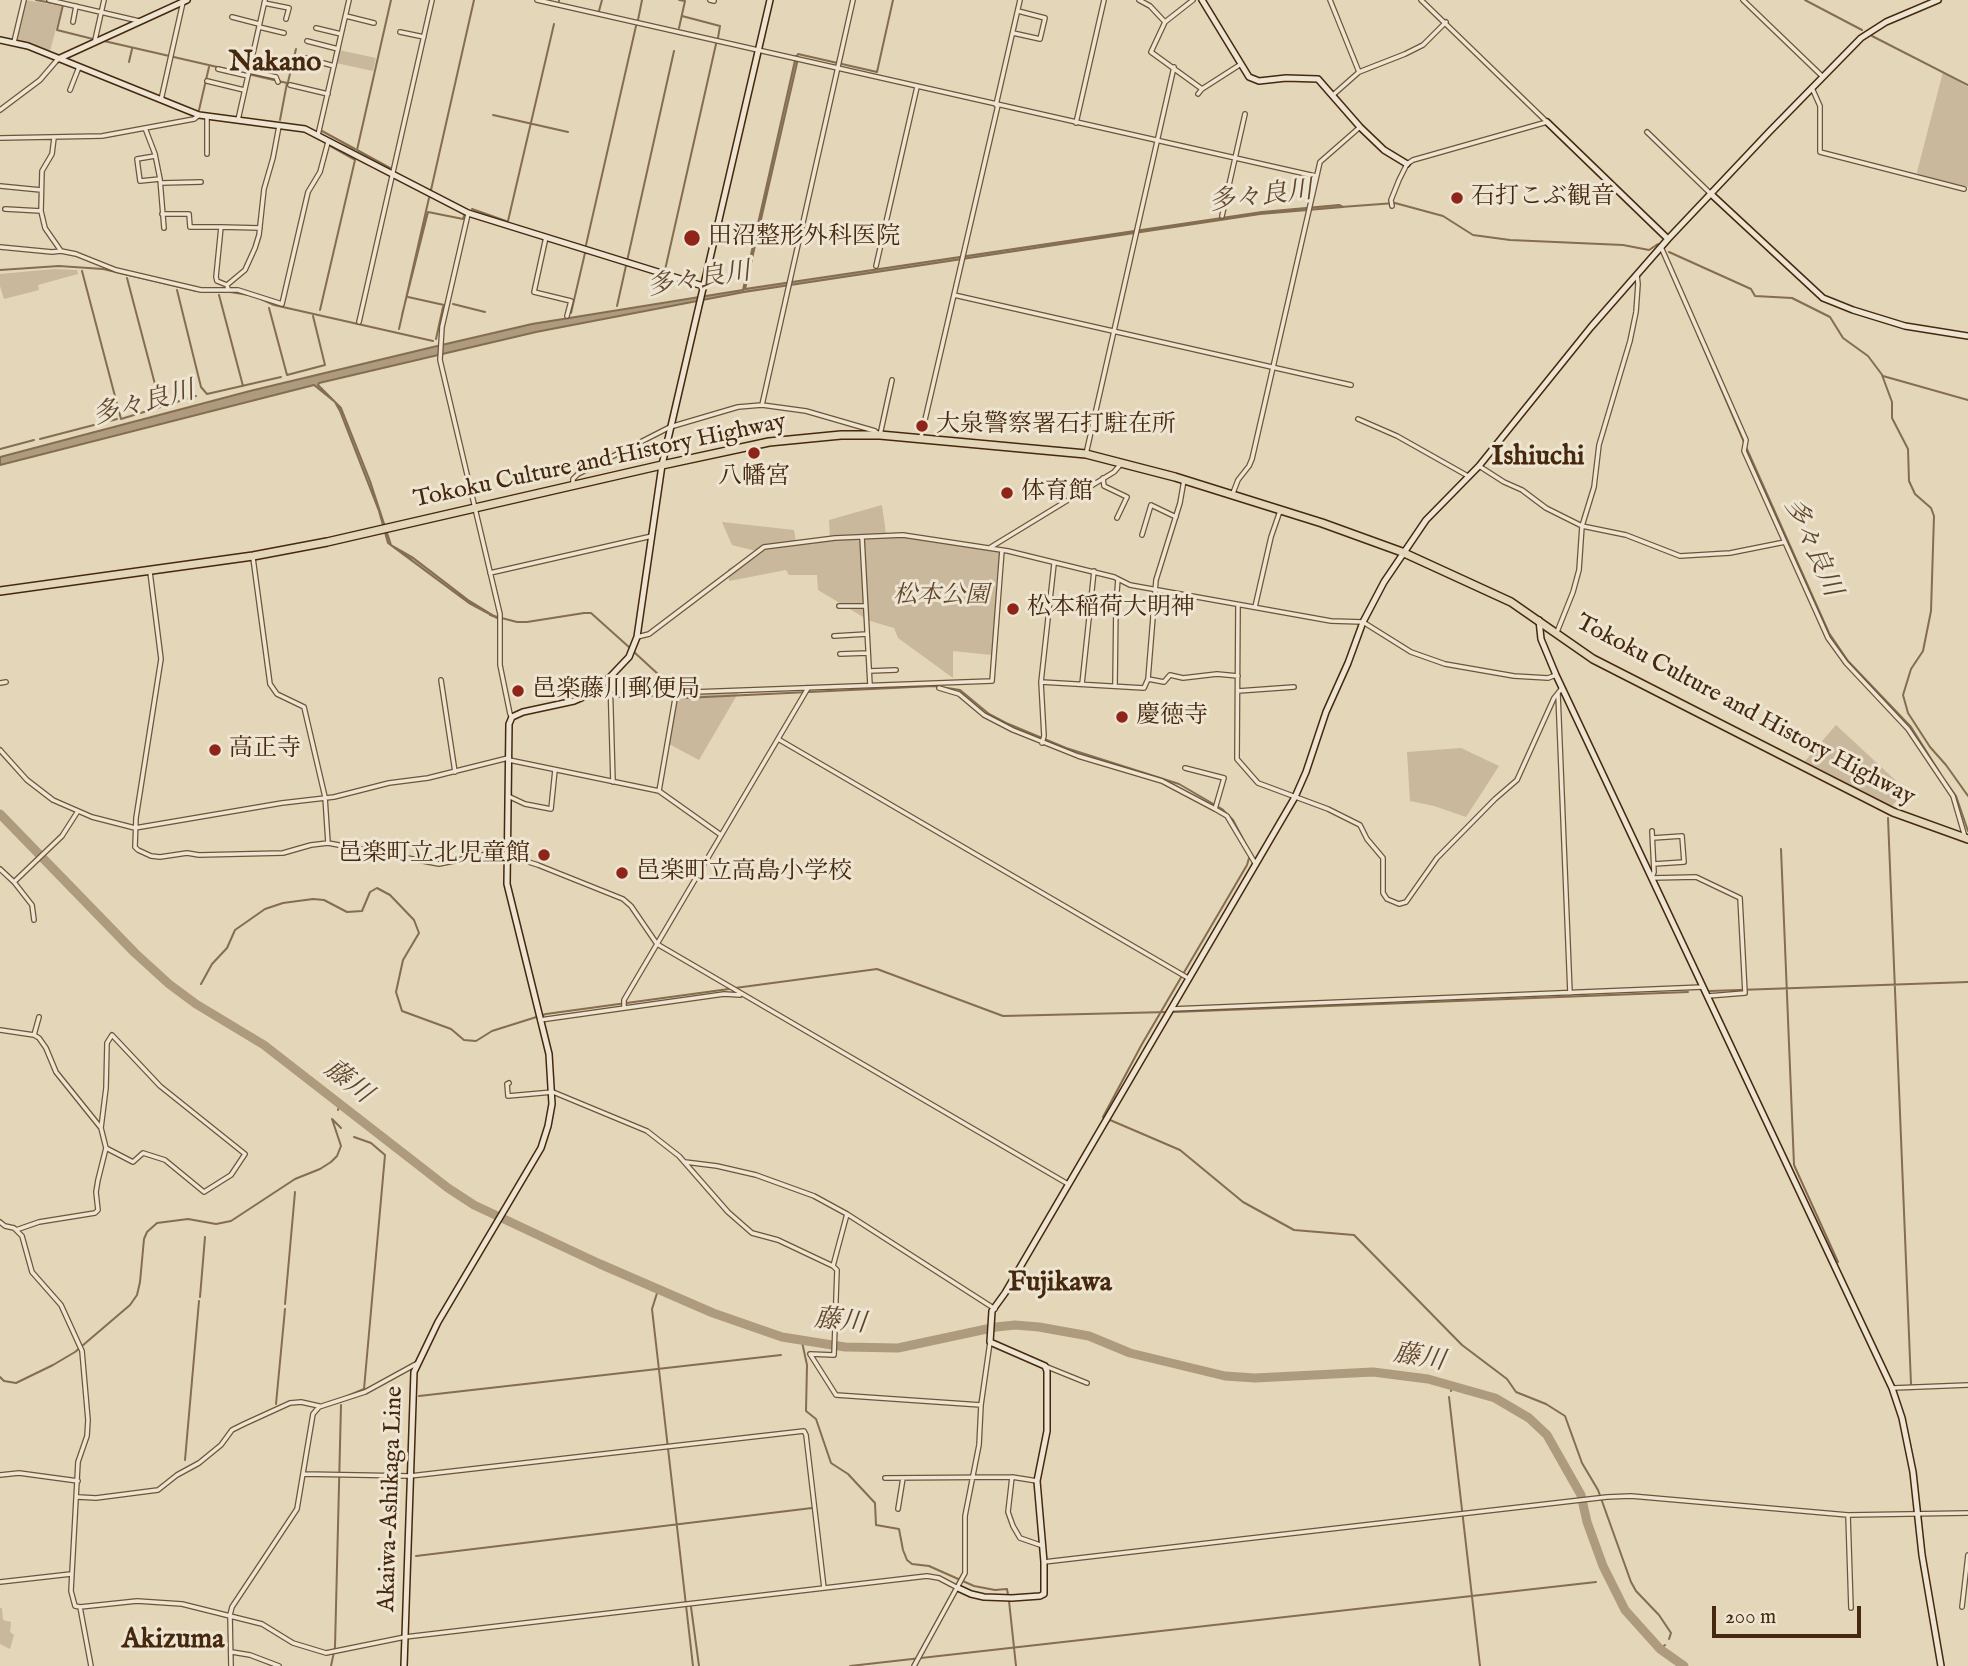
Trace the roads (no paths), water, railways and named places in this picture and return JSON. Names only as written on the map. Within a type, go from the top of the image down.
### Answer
[{"type":"highway","name":"Tokoku Culture and History Highway","points":[[0,591],[253,556],[386,529],[769,442],[841,435],[880,435],[1086,454],[1184,480],[1322,523],[1402,552],[1495,594],[1593,659],[1893,812],[1967,838]]},
{"type":"street","points":[[15,42],[24,0]]},
{"type":"street","points":[[49,0],[139,21]]},
{"type":"street","points":[[95,40],[104,0]]},
{"type":"street","points":[[318,135],[349,0]]},
{"type":"street","points":[[359,322],[432,0]]},
{"type":"street","points":[[537,0],[1315,176]]},
{"type":"street","points":[[512,717],[583,698],[610,677],[629,657],[637,637],[662,465],[770,0]]},
{"type":"street","points":[[762,405],[853,0]]},
{"type":"street","points":[[921,438],[1020,0]]},
{"type":"street","points":[[1076,122],[1104,0]]},
{"type":"street","points":[[1139,0],[1150,6],[1165,22]]},
{"type":"street","points":[[1194,0],[1165,22],[1152,52],[1202,89]]},
{"type":"street","points":[[1202,0],[1241,64],[1254,80],[1313,78],[1322,82],[1360,127],[1384,150],[1407,164]]},
{"type":"street","points":[[1330,0],[1359,72]]},
{"type":"street","points":[[1421,0],[1668,239]]},
{"type":"street","points":[[1743,0],[1822,76]]},
{"type":"street","points":[[914,1666],[958,1588],[966,1566],[965,1516],[979,1445],[992,1311],[1295,797],[1323,719],[1363,622],[1402,552],[1426,520],[1479,466],[1591,327],[1668,239],[1822,76],[1873,29],[1938,0]]},
{"type":"street","points":[[0,110],[40,80],[58,58],[185,1]]},
{"type":"street","points":[[161,101],[185,1]]},
{"type":"street","points":[[238,120],[264,1],[289,8],[286,19]]},
{"type":"street","points":[[73,22],[76,6]]},
{"type":"street","points":[[1013,33],[1040,39],[1045,18],[1018,11]]},
{"type":"street","points":[[345,16],[374,23]]},
{"type":"street","points":[[232,17],[284,33]]},
{"type":"street","points":[[1333,95],[1359,72],[1423,45],[1446,22]]},
{"type":"street","points":[[316,28],[341,34]]},
{"type":"street","points":[[400,32],[424,37]]},
{"type":"street","points":[[0,40],[15,42],[58,58],[199,115],[295,126],[329,140],[468,213],[703,286]]},
{"type":"street","points":[[307,41],[338,49]]},
{"type":"street","points":[[305,58],[334,66]]},
{"type":"street","points":[[1198,94],[1241,64]]},
{"type":"street","points":[[70,90],[79,67]]},
{"type":"street","points":[[1086,454],[1174,67]]},
{"type":"street","points":[[218,69],[276,78],[278,82]]},
{"type":"street","points":[[206,81],[244,90]]},
{"type":"street","points":[[290,85],[328,94]]},
{"type":"street","points":[[876,265],[917,87]]},
{"type":"street","points":[[1811,88],[1820,106],[1820,152],[1964,189]]},
{"type":"street","points":[[1222,215],[1245,114]]},
{"type":"street","points":[[0,138],[102,136],[194,119],[199,115]]},
{"type":"street","points":[[206,116],[208,155]]},
{"type":"street","points":[[1392,206],[1391,200],[1407,164],[1436,153],[1547,122]]},
{"type":"street","points":[[0,247],[76,254],[116,270],[201,290],[228,287],[245,270],[255,248],[264,189],[279,124]]},
{"type":"street","points":[[1232,495],[1252,459],[1315,176],[1322,158],[1360,127]]},
{"type":"street","points":[[145,128],[161,181],[164,228]]},
{"type":"street","points":[[1647,132],[1823,298],[1905,326],[1968,336]]},
{"type":"street","points":[[54,138],[52,154],[42,171],[41,211],[45,228],[61,251]]},
{"type":"street","points":[[221,228],[217,281],[282,304],[308,192],[320,172],[329,140]]},
{"type":"street","points":[[155,156],[137,159],[140,181],[201,182]]},
{"type":"street","points":[[0,186],[41,190]]},
{"type":"street","points":[[5,209],[41,211]]},
{"type":"street","points":[[468,213],[439,345],[440,360],[501,622],[500,665],[509,714],[512,717],[509,731],[506,854],[508,891],[551,1064],[553,1092]]},
{"type":"street","points":[[162,214],[189,214],[190,227],[260,228]]},
{"type":"street","points":[[547,237],[534,292],[571,301],[567,316]]},
{"type":"street","points":[[1661,247],[1746,440],[1744,450],[1828,638],[1846,663],[1908,729],[1953,796],[1967,838]]},
{"type":"street","points":[[1556,634],[1579,569],[1582,526],[1594,487],[1600,445],[1636,312],[1637,275]]},
{"type":"street","points":[[954,295],[1351,385]]},
{"type":"street","points":[[880,435],[892,380]]},
{"type":"street","points":[[574,485],[573,479],[578,474],[670,427],[726,409],[762,405],[806,411],[875,430],[880,435]]},
{"type":"street","points":[[1359,419],[1397,436],[1469,477]]},
{"type":"street","points":[[989,548],[1114,471],[1123,462]]},
{"type":"street","points":[[1479,466],[1522,490],[1546,508],[1582,526],[1626,535],[1680,556],[1730,554],[1785,542]]},
{"type":"street","points":[[1103,478],[1104,486],[1127,497],[1117,518]]},
{"type":"street","points":[[1041,682],[1144,688],[1148,679],[1156,580],[1176,517],[1184,480]]},
{"type":"street","points":[[1142,535],[1151,505],[1176,517]]},
{"type":"street","points":[[1255,607],[1280,510]]},
{"type":"street","points":[[637,637],[649,634],[771,544],[903,535],[1002,550],[1094,571],[1130,586],[1331,621],[1363,622],[1411,652],[1445,664],[1514,676],[1548,678],[1556,675]]},
{"type":"street","points":[[490,573],[653,536]]},
{"type":"street","points":[[862,537],[870,685]]},
{"type":"street","points":[[612,695],[992,681],[1002,550]]},
{"type":"street","points":[[253,556],[270,684],[277,694],[304,707],[325,797],[328,843]]},
{"type":"street","points":[[1042,743],[1044,736],[1041,682],[1054,563]]},
{"type":"street","points":[[150,570],[162,659],[135,828],[135,847],[151,856],[160,857],[187,853],[283,853],[328,843],[439,864],[498,852],[506,854],[623,899],[631,906],[657,944],[1068,1184]]},
{"type":"street","points":[[1082,684],[1094,571]]},
{"type":"street","points":[[1115,685],[1118,579]]},
{"type":"street","points":[[1091,599],[1116,604]]},
{"type":"street","points":[[1238,605],[1237,759],[1258,783],[1360,825],[1382,858],[1383,893],[1391,902],[1406,902],[1437,858],[1517,780],[1560,690]]},
{"type":"street","points":[[839,606],[866,606]]},
{"type":"street","points":[[1539,621],[1541,639],[1560,690],[1652,878],[1892,1388],[1911,1461],[1941,1666]]},
{"type":"street","points":[[834,636],[867,634]]},
{"type":"street","points":[[840,654],[868,653]]},
{"type":"street","points":[[869,671],[896,670]]},
{"type":"street","points":[[1148,679],[1164,682],[1170,676],[1238,676]]},
{"type":"street","points":[[610,677],[613,782]]},
{"type":"street","points":[[441,680],[455,772]]},
{"type":"street","points":[[0,683],[6,682]]},
{"type":"street","points":[[1238,691],[1294,687]]},
{"type":"street","points":[[624,1008],[625,1000],[657,944],[808,688]]},
{"type":"street","points":[[939,688],[954,692],[998,724],[1042,743],[1162,781],[1227,816],[1255,863]]},
{"type":"street","points":[[1560,690],[1570,993]]},
{"type":"street","points":[[659,791],[676,693]]},
{"type":"street","points":[[778,739],[1188,978]]},
{"type":"street","points":[[0,750],[19,773],[53,800],[114,824],[135,828],[325,797],[509,759],[659,791],[721,835]]},
{"type":"street","points":[[1185,768],[1224,778],[1214,809]]},
{"type":"street","points":[[508,796],[525,804],[551,809],[555,770]]},
{"type":"street","points":[[14,882],[62,836],[78,811]]},
{"type":"street","points":[[1652,831],[1652,878]]},
{"type":"street","points":[[1653,838],[1682,836],[1684,862],[1654,864]]},
{"type":"street","points":[[0,869],[32,905],[34,920]]},
{"type":"street","points":[[1652,878],[1696,877],[1740,898],[1745,993],[1708,996]]},
{"type":"street","points":[[1170,1009],[1703,987]]},
{"type":"street","points":[[540,1016],[740,994]]},
{"type":"street","points":[[34,1035],[38,1017]]},
{"type":"street","points":[[0,1030],[34,1035],[46,1048],[56,1072],[101,1128]]},
{"type":"street","points":[[16,1230],[39,1222],[95,1213],[98,1210],[96,1192],[106,1148],[101,1128],[106,1088],[107,1043],[112,1035],[160,1086],[245,1154],[231,1175],[204,1192],[165,1160],[142,1153],[133,1162],[106,1148]]},
{"type":"street","points":[[509,1083],[506,1084],[508,1096],[553,1092],[647,1131],[685,1162],[728,1212],[752,1233],[778,1240],[833,1266],[837,1270],[834,1356],[810,1354],[836,1395],[981,1405]]},
{"type":"street","name":"Akaiwa-Ashikaga Line","points":[[404,1666],[412,1391],[416,1364],[541,1148],[548,1126],[553,1092]]},
{"type":"street","points":[[685,1162],[717,1166],[772,1180],[814,1196],[847,1214],[995,1309]]},
{"type":"street","points":[[833,1266],[847,1214]]},
{"type":"street","points":[[0,1222],[22,1236],[32,1272],[61,1305],[82,1351],[88,1420],[87,1436],[78,1462],[78,1497],[71,1574],[75,1606],[157,1601],[262,1623],[293,1643],[326,1653],[405,1637],[928,1576],[984,1597],[1040,1596],[1044,1591],[1044,1562],[1037,1481],[1047,1431],[1045,1366]]},
{"type":"street","points":[[990,1342],[1087,1383]]},
{"type":"street","points":[[231,1666],[230,1615],[234,1601],[295,1515],[313,1414],[319,1407],[365,1392],[416,1364]]},
{"type":"street","points":[[1892,1388],[1968,1385]]},
{"type":"street","points":[[78,1497],[96,1498],[158,1490],[177,1475],[199,1464],[221,1445],[232,1430],[244,1423],[290,1403],[301,1402],[319,1407]]},
{"type":"street","points":[[303,1474],[410,1476],[804,1431],[824,1588]]},
{"type":"street","points":[[0,1475],[19,1473],[78,1481]]},
{"type":"street","points":[[886,1478],[973,1476],[1037,1481]]},
{"type":"street","points":[[1012,1477],[1008,1512],[1013,1526],[1020,1538],[1043,1546]]},
{"type":"street","points":[[898,1509],[903,1478]]},
{"type":"street","points":[[1044,1562],[1604,1497],[1631,1496],[1848,1516],[1968,1513]]},
{"type":"street","points":[[1848,1516],[1851,1608]]},
{"type":"street","points":[[1962,1606],[1968,1555]]},
{"type":"street","points":[[0,1582],[71,1574]]},
{"type":"street","points":[[80,1607],[91,1666]]},
{"type":"street","points":[[232,1652],[250,1655],[279,1666]]},
{"type":"waterway","points":[[36,0],[63,5],[57,30],[93,39]]},
{"type":"waterway","points":[[390,168],[357,150],[391,0]]},
{"type":"waterway","points":[[431,190],[474,0]]},
{"type":"waterway","points":[[599,11],[602,0]]},
{"type":"waterway","points":[[638,20],[642,0]]},
{"type":"waterway","points":[[679,0],[685,1],[679,28]]},
{"type":"waterway","points":[[797,56],[798,54],[877,72],[893,0]]},
{"type":"waterway","points":[[1805,0],[1862,30]]},
{"type":"waterway","points":[[682,16],[720,26],[718,38]]},
{"type":"waterway","points":[[508,221],[554,24]]},
{"type":"waterway","points":[[586,245],[636,26]]},
{"type":"waterway","points":[[1872,36],[1968,85]]},
{"type":"waterway","points":[[104,41],[287,83],[280,120]]},
{"type":"waterway","points":[[665,270],[716,44]]},
{"type":"waterway","points":[[129,62],[132,49]]},
{"type":"waterway","points":[[288,82],[296,49]]},
{"type":"waterway","points":[[617,306],[674,51]]},
{"type":"waterway","points":[[199,110],[209,67]]},
{"type":"waterway","points":[[493,115],[568,132]]},
{"type":"waterway","points":[[322,131],[355,149]]},
{"type":"waterway","points":[[320,310],[355,160],[330,146]]},
{"type":"waterway","points":[[399,329],[429,198]]},
{"type":"waterway","name":"多々良川","points":[[1341,207],[1395,203],[1443,216],[1473,235],[1510,240],[1623,245],[1649,250],[1658,244]]},
{"type":"waterway","points":[[472,209],[506,221]]},
{"type":"waterway","points":[[402,315],[428,212],[463,219],[464,216]]},
{"type":"waterway","points":[[1669,252],[1751,289],[1755,296],[1792,298],[1830,317],[1843,338],[1868,356],[1883,376],[1968,400]]},
{"type":"waterway","points":[[571,313],[585,253]]},
{"type":"waterway","points":[[0,270],[59,266],[103,269],[197,291]]},
{"type":"waterway","points":[[82,271],[121,419],[196,396]]},
{"type":"waterway","points":[[127,278],[161,407]]},
{"type":"waterway","points":[[177,290],[201,387],[207,394],[281,377]]},
{"type":"waterway","points":[[230,292],[249,295]]},
{"type":"waterway","points":[[219,295],[243,386]]},
{"type":"waterway","points":[[408,297],[444,305]]},
{"type":"waterway","points":[[261,299],[274,305],[433,341]]},
{"type":"waterway","points":[[453,304],[485,312]]},
{"type":"waterway","points":[[436,339],[443,307]]},
{"type":"waterway","points":[[269,308],[287,375],[325,365],[313,316]]},
{"type":"waterway","name":"多々良川","points":[[1698,335],[1744,442]]},
{"type":"waterway","points":[[1882,375],[1892,402],[1892,418],[1908,449],[1909,481],[1915,494],[1931,508],[1934,516],[1931,611],[1923,651],[1911,669],[1903,695],[1908,713],[1968,796]]},
{"type":"waterway","points":[[40,439],[117,419]]},
{"type":"waterway","points":[[0,449],[34,440]]},
{"type":"waterway","name":"多々良川","points":[[1746,447],[1829,633],[1848,661],[1911,727],[1940,773]]},
{"type":"waterway","points":[[401,552],[411,559]]},
{"type":"waterway","points":[[490,615],[527,622],[591,613],[630,648]]},
{"type":"waterway","points":[[634,652],[684,698],[934,686],[960,690],[989,714],[1006,723],[1066,748],[1179,784],[1222,809],[1233,820],[1250,852]]},
{"type":"waterway","name":"多々良川","points":[[1945,781],[1956,796],[1968,831]]},
{"type":"waterway","name":"藤川","points":[[0,814],[135,953],[169,984],[196,1004],[264,1045],[448,1188],[474,1205],[713,1313],[782,1337],[845,1347],[898,1348],[996,1327],[1039,1327],[1089,1336],[1130,1353],[1225,1376],[1255,1378],[1373,1372],[1428,1379],[1495,1398],[1529,1418],[1547,1435],[1581,1495],[1587,1522],[1603,1566],[1625,1610],[1660,1649],[1684,1666]]},
{"type":"waterway","points":[[1888,818],[1911,1384]]},
{"type":"waterway","points":[[1781,849],[1794,1165],[1838,1262]]},
{"type":"waterway","points":[[1249,858],[1103,1117],[1180,1150],[1243,1202],[1294,1230],[1354,1235],[1462,1345],[1507,1379],[1516,1392],[1546,1404],[1565,1416],[1582,1463],[1598,1490],[1631,1582],[1659,1615],[1671,1633],[1669,1639]]},
{"type":"waterway","points":[[201,984],[212,964],[227,948],[235,930],[265,909],[283,903],[313,899],[324,900],[347,912],[362,911],[370,892],[377,888],[390,895],[414,920],[419,933],[403,960],[396,992],[402,1011],[451,1029],[464,1040],[476,1041],[492,1031],[546,1014],[729,989]]},
{"type":"waterway","points":[[735,988],[877,969],[1003,1016],[1168,1012]]},
{"type":"waterway","points":[[1710,991],[1968,982]]},
{"type":"waterway","points":[[1174,1012],[1688,992]]},
{"type":"waterway","name":"藤川","points":[[338,1110],[340,1104]]},
{"type":"waterway","points":[[332,1119],[341,1128]]},
{"type":"waterway","points":[[0,1377],[4,1381],[16,1383],[53,1365],[75,1352],[130,1305],[137,1295],[140,1282],[144,1239],[157,1223],[188,1219],[216,1224],[231,1221],[295,1179],[331,1162],[341,1146],[332,1119]]},
{"type":"waterway","points":[[345,1397],[364,1389],[385,1155],[371,1143],[354,1137]]},
{"type":"waterway","points":[[285,1304],[295,1192]]},
{"type":"waterway","points":[[200,1297],[205,1237]]},
{"type":"waterway","points":[[658,1290],[652,1309],[693,1666]]},
{"type":"waterway","points":[[185,1460],[199,1301]]},
{"type":"waterway","points":[[276,1404],[285,1309]]},
{"type":"waterway","points":[[802,1342],[807,1365],[806,1411],[816,1419],[831,1463],[848,1474],[875,1503],[876,1525],[899,1529],[903,1550],[912,1564],[929,1566],[974,1586],[1007,1589],[1008,1595]]},
{"type":"waterway","points":[[419,1396],[781,1355]]},
{"type":"waterway","name":"藤川","points":[[1451,1391],[1452,1385]]},
{"type":"waterway","points":[[1449,1397],[1480,1666]]},
{"type":"waterway","points":[[331,1666],[335,1647],[341,1405]]},
{"type":"waterway","points":[[416,1556],[812,1508]]},
{"type":"waterway","points":[[850,1666],[1596,1582]]},
{"type":"waterway","points":[[1009,1601],[1016,1666]]},
{"type":"waterway","points":[[691,1607],[699,1666]]},
{"type":"waterway","name":"藤川","points":[[1660,1649],[1665,1645]]},
{"type":"place","name":"石打こぶ観音","points":[[1457,198]]},
{"type":"place","name":"田沼整形外科医院","points":[[692,238]]},
{"type":"place","name":"大泉警察署石打駐在所","points":[[922,426]]},
{"type":"place","name":"八幡宮","points":[[754,453]]},
{"type":"place","name":"体育館","points":[[1007,493]]},
{"type":"place","name":"松本稲荷大明神","points":[[1013,609]]},
{"type":"place","name":"邑楽藤川郵便局","points":[[518,691]]},
{"type":"place","name":"慶徳寺","points":[[1122,717]]},
{"type":"place","name":"高正寺","points":[[215,750]]},
{"type":"place","name":"邑楽町立北児童館","points":[[544,855]]},
{"type":"place","name":"邑楽町立高島小学校","points":[[622,873]]},
{"type":"district","name":"Nakano","points":[[275,64]]},
{"type":"district","name":"Ishiuchi","points":[[1538,458]]},
{"type":"district","name":"Fujikawa","points":[[1060,1284]]},
{"type":"district","name":"Akizuma","points":[[173,1641]]},
{"type":"park label","name":"松本公園","points":[[941,597]]}]
